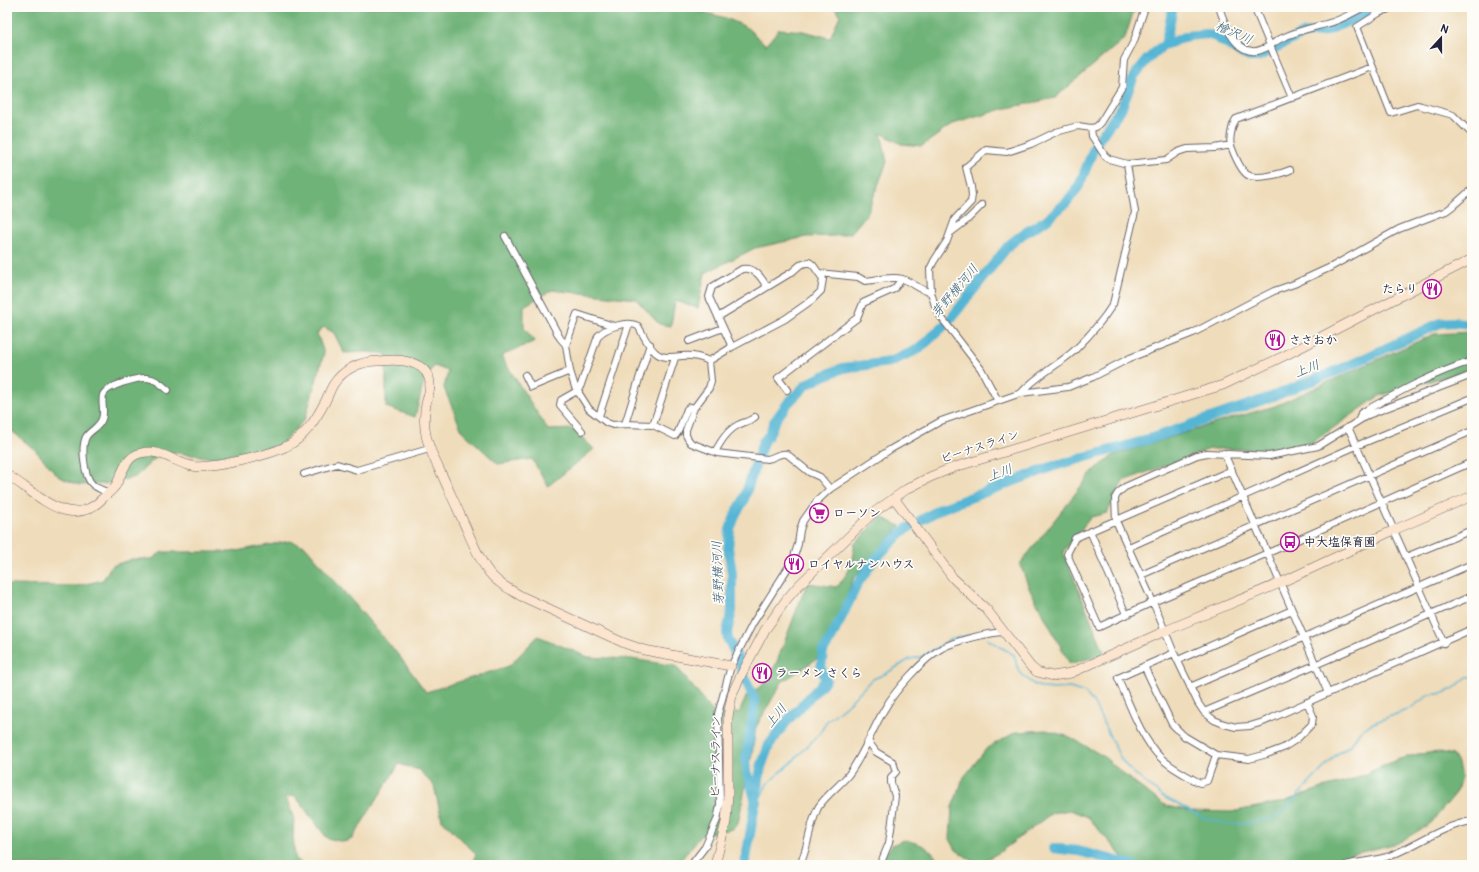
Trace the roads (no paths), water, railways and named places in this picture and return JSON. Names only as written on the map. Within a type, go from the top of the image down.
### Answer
[{"type":"street","points":[[998,401],[981,369],[941,317],[935,306],[931,292],[930,268],[947,241],[955,218],[971,202],[971,187],[966,167],[986,150],[1007,152],[1031,144],[1056,132],[1078,126],[1091,128],[1096,127],[1100,123],[1122,86],[1124,60],[1134,41],[1145,7]]},
{"type":"street","points":[[1219,7],[1230,34],[1244,49],[1252,52],[1259,51],[1270,46],[1292,33],[1314,26],[1327,24],[1362,7]]},
{"type":"street","points":[[1254,7],[1292,98]]},
{"type":"street","points":[[1393,7],[1379,13],[1357,27],[1391,114],[1417,105],[1453,115],[1472,134]]},
{"type":"street","points":[[1290,170],[1278,175],[1252,177],[1244,173],[1231,145],[1233,123],[1236,119],[1372,67]]},
{"type":"street","points":[[1091,128],[1092,136],[1109,159],[1128,164],[1166,160],[1178,152],[1187,149],[1215,148],[1231,145]]},
{"type":"street","points":[[1021,393],[1028,385],[1075,349],[1106,316],[1113,304],[1135,212],[1128,164]]},
{"type":"street","points":[[691,865],[705,848],[717,820],[720,805],[718,714],[729,697],[732,665],[753,623],[793,560],[803,521],[817,501],[830,489],[891,449],[941,420],[1021,393],[1068,387],[1093,377],[1130,358],[1192,333],[1274,291],[1294,284],[1331,267],[1399,229],[1446,211],[1472,189]]},
{"type":"street","points":[[949,233],[967,220],[982,206]]},
{"type":"street","points":[[505,236],[560,338],[566,345]]},
{"type":"street","name":"ビーナスライン","points":[[715,865],[726,822],[728,795],[729,697],[765,630],[786,600],[798,586],[873,513],[896,501],[930,477],[952,468],[1223,385],[1280,358],[1472,259]]},
{"type":"street","points":[[709,361],[785,319],[812,300],[821,291],[823,279],[809,262],[800,264],[792,272],[718,317]]},
{"type":"street","points":[[732,347],[709,298],[712,287],[719,281],[746,268],[756,272],[767,287]]},
{"type":"street","points":[[819,273],[858,277],[865,281],[893,278],[902,279],[913,283],[924,291],[931,292]]},
{"type":"street","points":[[787,390],[778,378],[857,318],[863,303],[894,289],[902,279]]},
{"type":"street","points":[[614,326],[577,314],[566,345],[570,371],[577,392],[589,408],[606,423],[613,425],[653,425],[675,436],[687,409],[690,407],[694,408]]},
{"type":"street","points":[[599,416],[629,324]]},
{"type":"street","points":[[582,431],[560,405],[561,400],[577,392],[598,336],[603,330],[614,326],[633,324],[638,326],[655,352],[660,355],[675,358],[681,356],[701,357],[709,361]]},
{"type":"street","points":[[688,341],[723,328]]},
{"type":"street","points":[[625,424],[650,344]]},
{"type":"street","points":[[653,425],[675,358]]},
{"type":"street","points":[[7,474],[43,500],[60,510],[76,513],[84,511],[98,504],[116,486],[120,475],[132,457],[141,453],[153,452],[192,466],[203,467],[214,466],[274,452],[287,447],[302,435],[316,419],[333,385],[344,373],[358,364],[369,361],[399,360],[409,362],[420,366],[428,375],[430,388],[426,406],[425,424],[429,449],[488,571],[508,589],[521,596],[624,643],[644,650],[732,665]]},
{"type":"street","points":[[709,361],[711,381],[709,388],[694,408],[686,430],[686,435],[691,443],[715,452],[767,459],[773,458],[778,454],[787,454],[809,472],[820,477],[830,489]]},
{"type":"street","points":[[1359,420],[1361,413],[1424,379],[1472,361]]},
{"type":"street","points":[[525,375],[531,386],[570,371]]},
{"type":"street","points":[[1472,376],[1368,415],[1318,446],[1269,456],[1224,453],[1207,453],[1197,455],[1126,487],[1118,493],[1115,498],[1116,521],[1153,602],[1174,654],[1204,712],[1214,720],[1224,724],[1250,726],[1262,722],[1472,629]]},
{"type":"street","points":[[108,493],[91,484],[86,473],[83,448],[87,436],[100,425],[103,418],[103,395],[107,388],[146,378],[158,381],[168,390]]},
{"type":"street","points":[[1129,547],[1356,446],[1472,398]]},
{"type":"street","points":[[715,452],[729,432],[755,417]]},
{"type":"street","points":[[1348,427],[1444,642]]},
{"type":"street","points":[[1141,575],[1472,431]]},
{"type":"street","points":[[304,474],[337,464],[357,470],[429,449]]},
{"type":"street","points":[[1224,453],[1328,693]]},
{"type":"street","points":[[1232,470],[1075,538],[1067,554],[1100,627],[1153,602],[1268,554],[1472,462]]},
{"type":"street","points":[[896,501],[953,578],[987,610],[1031,667],[1037,672],[1053,676],[1072,673],[1165,631],[1280,583],[1394,530],[1472,496]]},
{"type":"street","points":[[1406,557],[1472,530]]},
{"type":"street","points":[[1090,531],[1126,614]]},
{"type":"street","points":[[1190,687],[1472,564]]},
{"type":"street","points":[[1204,712],[1472,596]]},
{"type":"street","points":[[1178,660],[1292,610]]},
{"type":"street","points":[[753,623],[765,630]]},
{"type":"street","points":[[800,865],[805,855],[818,807],[849,775],[884,709],[896,692],[926,660],[941,648],[954,643],[993,633],[1004,632]]},
{"type":"street","points":[[1174,654],[1118,678],[1150,745],[1161,758],[1179,772],[1200,783],[1207,781],[1216,755]]},
{"type":"street","points":[[1144,666],[1172,724],[1184,736],[1216,755],[1249,759],[1283,748],[1297,739],[1312,724],[1313,716],[1307,702]]},
{"type":"street","points":[[868,741],[876,752],[892,762],[896,772],[891,777],[895,796],[889,843],[880,865]]},
{"type":"street","points":[[1346,865],[1391,855],[1445,828],[1472,821]]},
{"type":"waterway","name":"芽野横河川","points":[[1165,45],[1173,7]]},
{"type":"waterway","name":"芽野横河川","points":[[756,802],[747,771],[746,760],[755,701],[741,669],[740,663],[728,639],[727,632],[732,611],[732,573],[728,548],[730,530],[736,513],[743,502],[763,442],[769,435],[774,422],[788,403],[806,385],[821,377],[843,368],[890,362],[920,348],[949,321],[1008,246],[1023,234],[1046,220],[1066,203],[1079,186],[1096,143],[1122,107],[1134,76],[1146,61],[1161,47],[1187,36],[1207,34],[1216,37],[1249,57],[1257,57],[1303,34],[1326,31],[1380,7]]},
{"type":"waterway","name":"上川","points":[[745,865],[761,767],[769,745],[788,720],[826,680],[821,669],[823,651],[830,641],[858,583],[874,560],[903,531],[940,509],[1054,466],[1147,440],[1274,396],[1346,367],[1440,323],[1453,322],[1472,324]]},
{"type":"waterway","points":[[756,802],[761,797],[767,784],[792,762],[820,733],[827,721],[850,702],[871,680],[887,673],[910,659],[921,657],[951,639],[975,634]]},
{"type":"waterway","points":[[987,639],[1014,655],[1019,672],[1033,684],[1043,688],[1070,688],[1085,693],[1093,702],[1121,759],[1127,767],[1162,796],[1204,818],[1227,824],[1242,824],[1273,818],[1286,808],[1337,754],[1351,745],[1359,732],[1371,724],[1409,709],[1429,695],[1444,693],[1453,689],[1467,677],[1472,677]]},
{"type":"waterway","points":[[1053,848],[1078,851],[1133,865]]},
{"type":"place","name":"たらり","points":[[1432,289]]},
{"type":"place","name":"ささおか","points":[[1275,340]]},
{"type":"place","name":"ローソン","points":[[819,513]]},
{"type":"place","name":"中大塩保育園","points":[[1290,542]]},
{"type":"place","name":"ロイヤルナンハウス","points":[[794,564]]},
{"type":"place","name":"ラーメン さくら","points":[[762,673]]},
{"type":"water label","name":"檜沢川","points":[[1234,33]]}]
